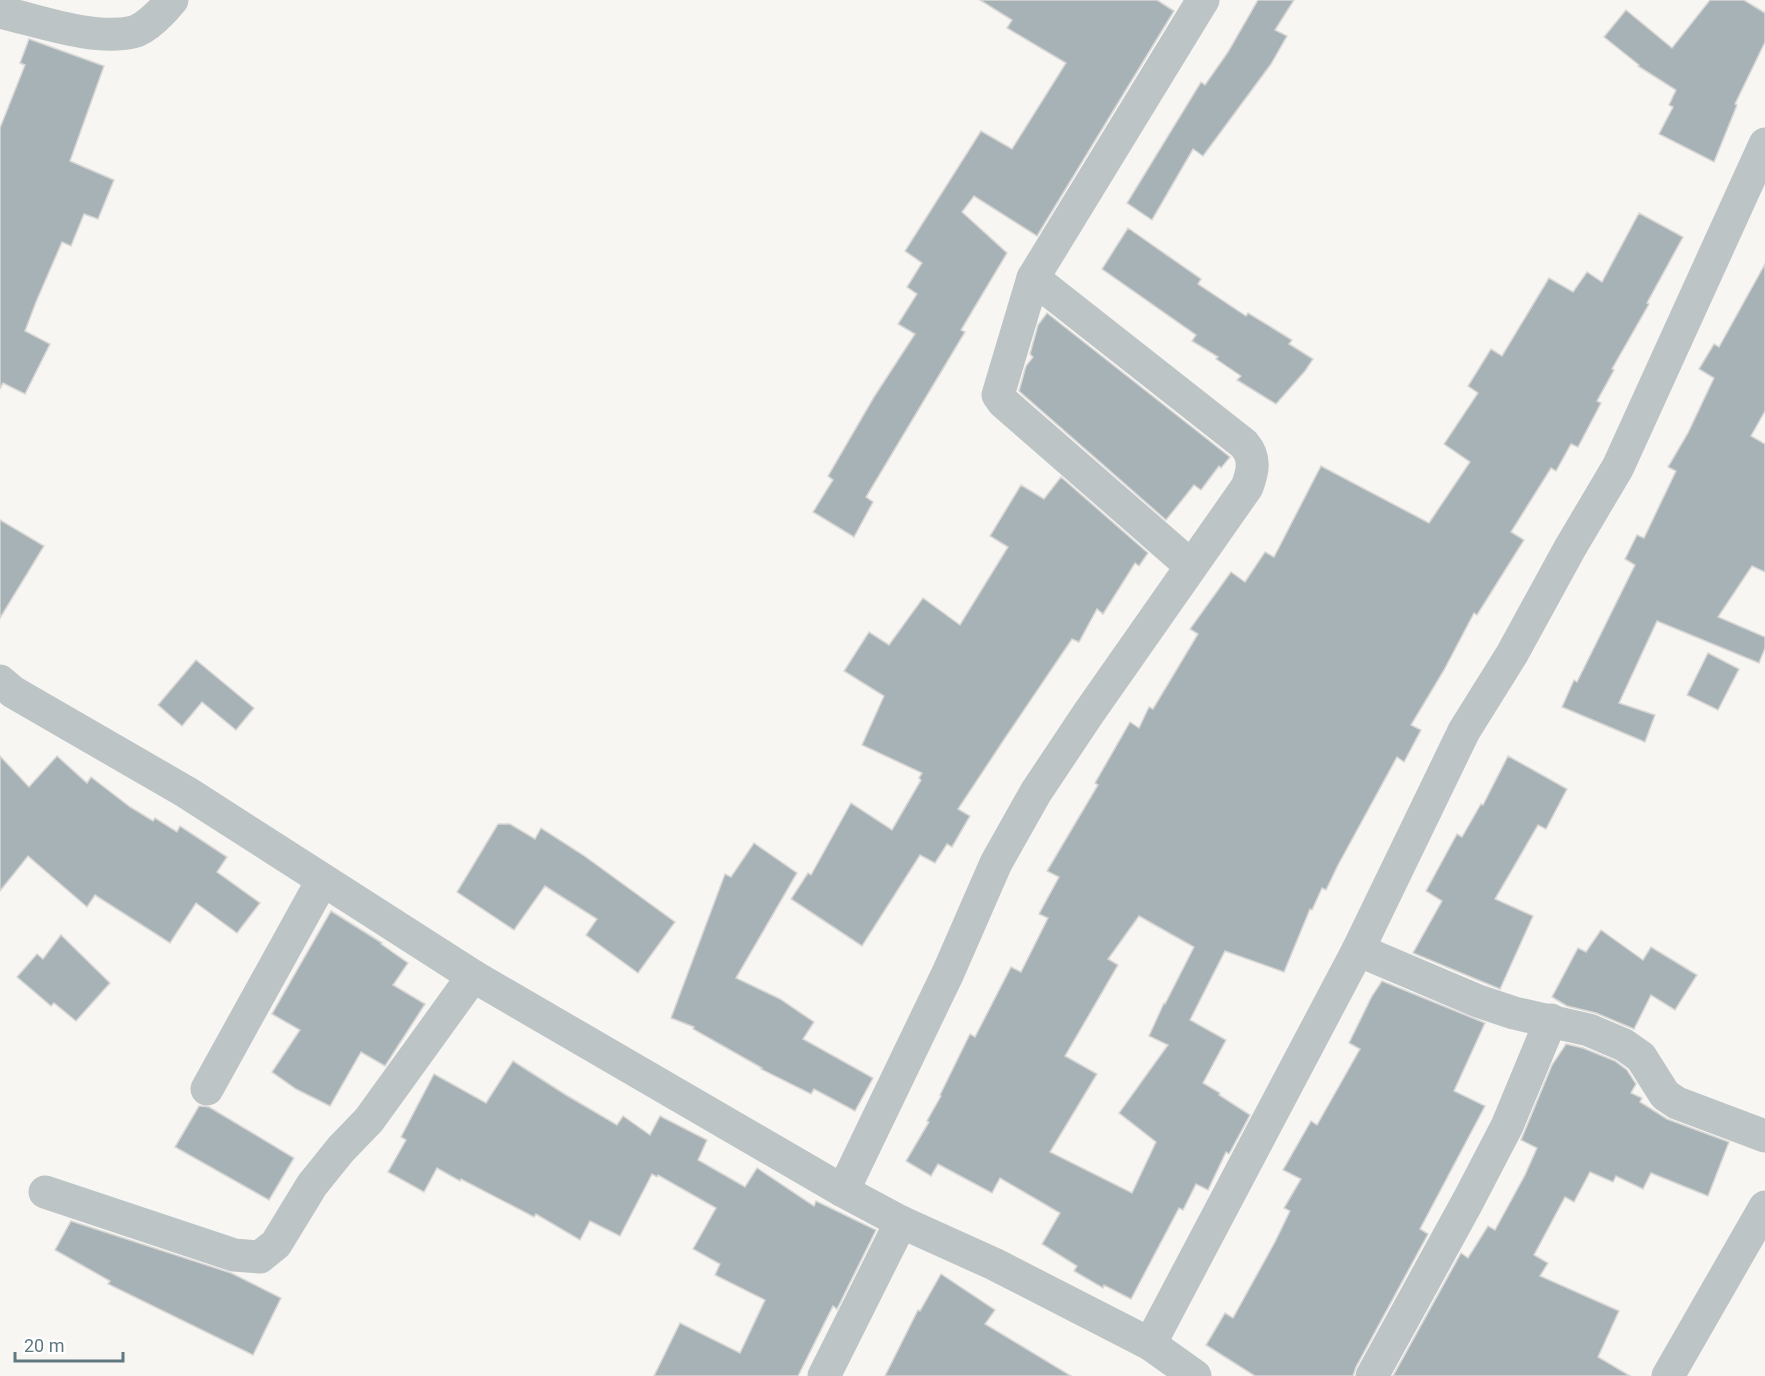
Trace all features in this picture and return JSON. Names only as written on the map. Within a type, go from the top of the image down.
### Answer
[{"type":"street","points":[[0,12],[90,34],[135,32],[161,14],[172,0]]},
{"type":"street","points":[[1191,566],[998,395],[1033,278],[1203,0]]},
{"type":"street","points":[[1150,1344],[1358,950],[1464,731],[1512,654],[1618,466],[1765,144]]},
{"type":"street","points":[[843,1191],[948,973],[996,863],[1036,792],[1247,487],[1252,474],[1251,453],[1244,444],[1033,278]]},
{"type":"street","points":[[4,693],[186,792],[473,976],[843,1191],[901,1222],[994,1264],[1150,1344],[1195,1376]]},
{"type":"street","points":[[207,1089],[322,881]]},
{"type":"street","points":[[1358,950],[1479,1001],[1514,1013],[1589,1030],[1624,1045],[1641,1057],[1665,1095],[1677,1103],[1765,1136]]},
{"type":"street","points":[[45,1192],[234,1255],[260,1257],[276,1245],[312,1185],[341,1149],[369,1120],[473,976]]},
{"type":"street","points":[[1372,1376],[1508,1125],[1551,1020]]},
{"type":"street","points":[[1668,1376],[1765,1207]]},
{"type":"street","points":[[824,1376],[901,1222]]},
{"type":"building","points":[[980,0],[1157,0],[1174,11],[1037,236],[974,196],[962,212],[1007,253],[961,330],[965,332],[866,497],[873,502],[854,537],[813,512],[833,480],[828,476],[874,397],[915,334],[898,324],[917,294],[907,287],[922,263],[905,251],[981,131],[1012,149],[1066,63],[1007,28],[1012,20]]},
{"type":"building","points":[[1258,0],[1294,0],[1275,30],[1287,36],[1271,64],[1203,156],[1193,149],[1152,220],[1127,203],[1201,82],[1205,85],[1228,52]]},
{"type":"building","points":[[1710,0],[1744,0],[1765,13],[1765,42],[1735,104],[1737,105],[1714,162],[1659,134],[1673,107],[1669,105],[1676,90],[1638,66],[1604,37],[1626,10],[1672,48]]},
{"type":"building","points":[[29,39],[104,66],[70,161],[114,180],[98,219],[84,214],[71,246],[62,242],[36,302],[25,331],[50,344],[25,394],[3,383],[0,389],[0,128],[25,65],[20,63]]},
{"type":"building","points":[[1639,213],[1683,237],[1612,369],[1614,370],[1597,401],[1601,403],[1578,447],[1571,444],[1556,471],[1551,468],[1511,532],[1524,540],[1477,615],[1474,613],[1411,725],[1421,730],[1404,762],[1397,757],[1326,890],[1322,888],[1312,910],[1310,909],[1284,972],[1225,951],[1190,1020],[1226,1040],[1203,1083],[1250,1115],[1229,1154],[1226,1152],[1208,1190],[1196,1184],[1183,1210],[1179,1208],[1131,1299],[1104,1285],[1103,1288],[1074,1271],[1077,1266],[1042,1244],[1060,1213],[1000,1178],[992,1193],[938,1164],[931,1176],[906,1161],[929,1122],[927,1121],[970,1034],[975,1037],[1011,967],[1021,972],[1048,918],[1039,914],[1059,877],[1047,871],[1098,785],[1095,783],[1130,722],[1139,728],[1149,707],[1153,709],[1198,634],[1190,629],[1231,572],[1245,582],[1265,552],[1274,557],[1321,466],[1429,523],[1470,462],[1444,444],[1478,393],[1468,386],[1491,349],[1502,356],[1549,278],[1573,292],[1587,272],[1602,282]],"holes":[[[1139,916],[1194,947],[1149,1036],[1168,1045],[1119,1113],[1156,1142],[1132,1193],[1050,1152],[1097,1074],[1065,1056],[1118,965],[1108,959]]]},
{"type":"building","points":[[1128,228],[1201,279],[1198,284],[1246,316],[1248,313],[1292,340],[1289,344],[1313,359],[1276,404],[1237,380],[1241,376],[1216,359],[1218,357],[1192,341],[1196,335],[1102,269]]},
{"type":"building","points":[[1765,264],[1765,411],[1751,436],[1765,444],[1765,572],[1752,566],[1718,617],[1765,637],[1765,648],[1759,663],[1657,621],[1619,703],[1655,715],[1645,742],[1562,707],[1574,680],[1577,682],[1635,565],[1625,559],[1637,535],[1644,538],[1676,471],[1668,467],[1688,433],[1714,378],[1699,369],[1714,344],[1719,347]]},
{"type":"building","points":[[1047,313],[1230,457],[1221,468],[1219,466],[1201,490],[1194,485],[1166,520],[1019,391],[1026,366],[1033,357],[1030,354],[1038,325]]},
{"type":"building","points":[[1061,477],[1148,553],[1139,566],[1135,563],[1103,614],[1097,609],[1079,642],[1072,639],[1005,738],[958,809],[970,816],[952,847],[947,844],[935,863],[920,855],[862,946],[791,899],[808,873],[811,875],[851,803],[892,830],[921,780],[919,778],[922,773],[862,745],[884,696],[844,671],[869,632],[889,645],[923,598],[960,625],[1008,547],[990,536],[1021,485],[1044,499]]},
{"type":"building","points":[[0,520],[44,546],[0,618]]},
{"type":"building","points":[[1708,653],[1739,669],[1718,710],[1687,695]]},
{"type":"building","points":[[196,660],[254,708],[236,730],[202,702],[182,726],[158,705]]},
{"type":"building","points":[[0,756],[29,787],[57,756],[87,783],[91,777],[130,807],[153,821],[155,818],[177,832],[180,826],[227,857],[217,872],[260,903],[237,933],[196,903],[170,943],[95,895],[87,907],[28,856],[0,891]]},
{"type":"building","points":[[1508,756],[1567,789],[1546,829],[1538,825],[1495,899],[1533,916],[1500,989],[1413,953],[1442,901],[1426,891],[1457,834],[1462,837],[1481,804],[1483,805]]},
{"type":"building","points":[[498,824],[510,824],[535,839],[541,828],[583,855],[675,922],[638,973],[586,935],[597,919],[545,886],[514,930],[457,892]]},
{"type":"building","points":[[754,843],[797,873],[736,978],[780,999],[814,1022],[803,1039],[873,1078],[855,1111],[814,1089],[811,1094],[761,1069],[693,1029],[694,1027],[671,1018],[725,874],[731,877]]},
{"type":"building","points":[[331,911],[382,943],[408,963],[393,985],[425,1004],[385,1066],[361,1052],[330,1106],[296,1089],[272,1072],[300,1030],[272,1014]]},
{"type":"building","points":[[1601,930],[1643,960],[1651,947],[1697,975],[1675,1010],[1651,995],[1634,1029],[1596,1013],[1567,1006],[1552,997],[1578,948],[1586,952]]},
{"type":"building","points":[[61,935],[110,983],[76,1021],[54,1003],[51,1006],[17,977],[37,954],[43,959]]},
{"type":"building","points":[[1382,981],[1485,1023],[1454,1091],[1485,1106],[1420,1229],[1428,1234],[1353,1376],[1255,1376],[1206,1345],[1225,1313],[1233,1318],[1290,1211],[1284,1208],[1301,1179],[1283,1170],[1311,1121],[1317,1125],[1360,1049],[1349,1043]]},
{"type":"building","points":[[1566,1044],[1615,1061],[1627,1070],[1636,1084],[1631,1093],[1642,1098],[1640,1102],[1667,1119],[1729,1142],[1708,1196],[1651,1173],[1643,1189],[1616,1176],[1613,1182],[1590,1172],[1574,1202],[1565,1197],[1534,1255],[1548,1263],[1540,1276],[1619,1311],[1598,1357],[1630,1376],[1393,1376],[1461,1253],[1468,1258],[1488,1226],[1495,1230],[1525,1175],[1537,1148],[1521,1140],[1552,1065]]},
{"type":"building","points":[[513,1061],[617,1125],[623,1116],[650,1135],[660,1116],[707,1140],[698,1160],[745,1187],[757,1168],[814,1206],[816,1201],[876,1230],[837,1309],[833,1306],[798,1376],[654,1376],[680,1323],[740,1353],[765,1300],[715,1275],[720,1264],[693,1249],[716,1208],[658,1175],[657,1177],[652,1174],[620,1236],[590,1221],[580,1240],[536,1214],[534,1217],[437,1168],[424,1192],[388,1172],[406,1140],[401,1137],[434,1074],[486,1103]]},
{"type":"building","points":[[199,1106],[209,1107],[294,1158],[269,1200],[175,1147]]},
{"type":"building","points":[[71,1221],[231,1273],[281,1298],[253,1355],[108,1284],[110,1281],[55,1250]]},
{"type":"building","points":[[941,1274],[995,1310],[985,1324],[1071,1376],[885,1376],[918,1310],[920,1311]]}]
